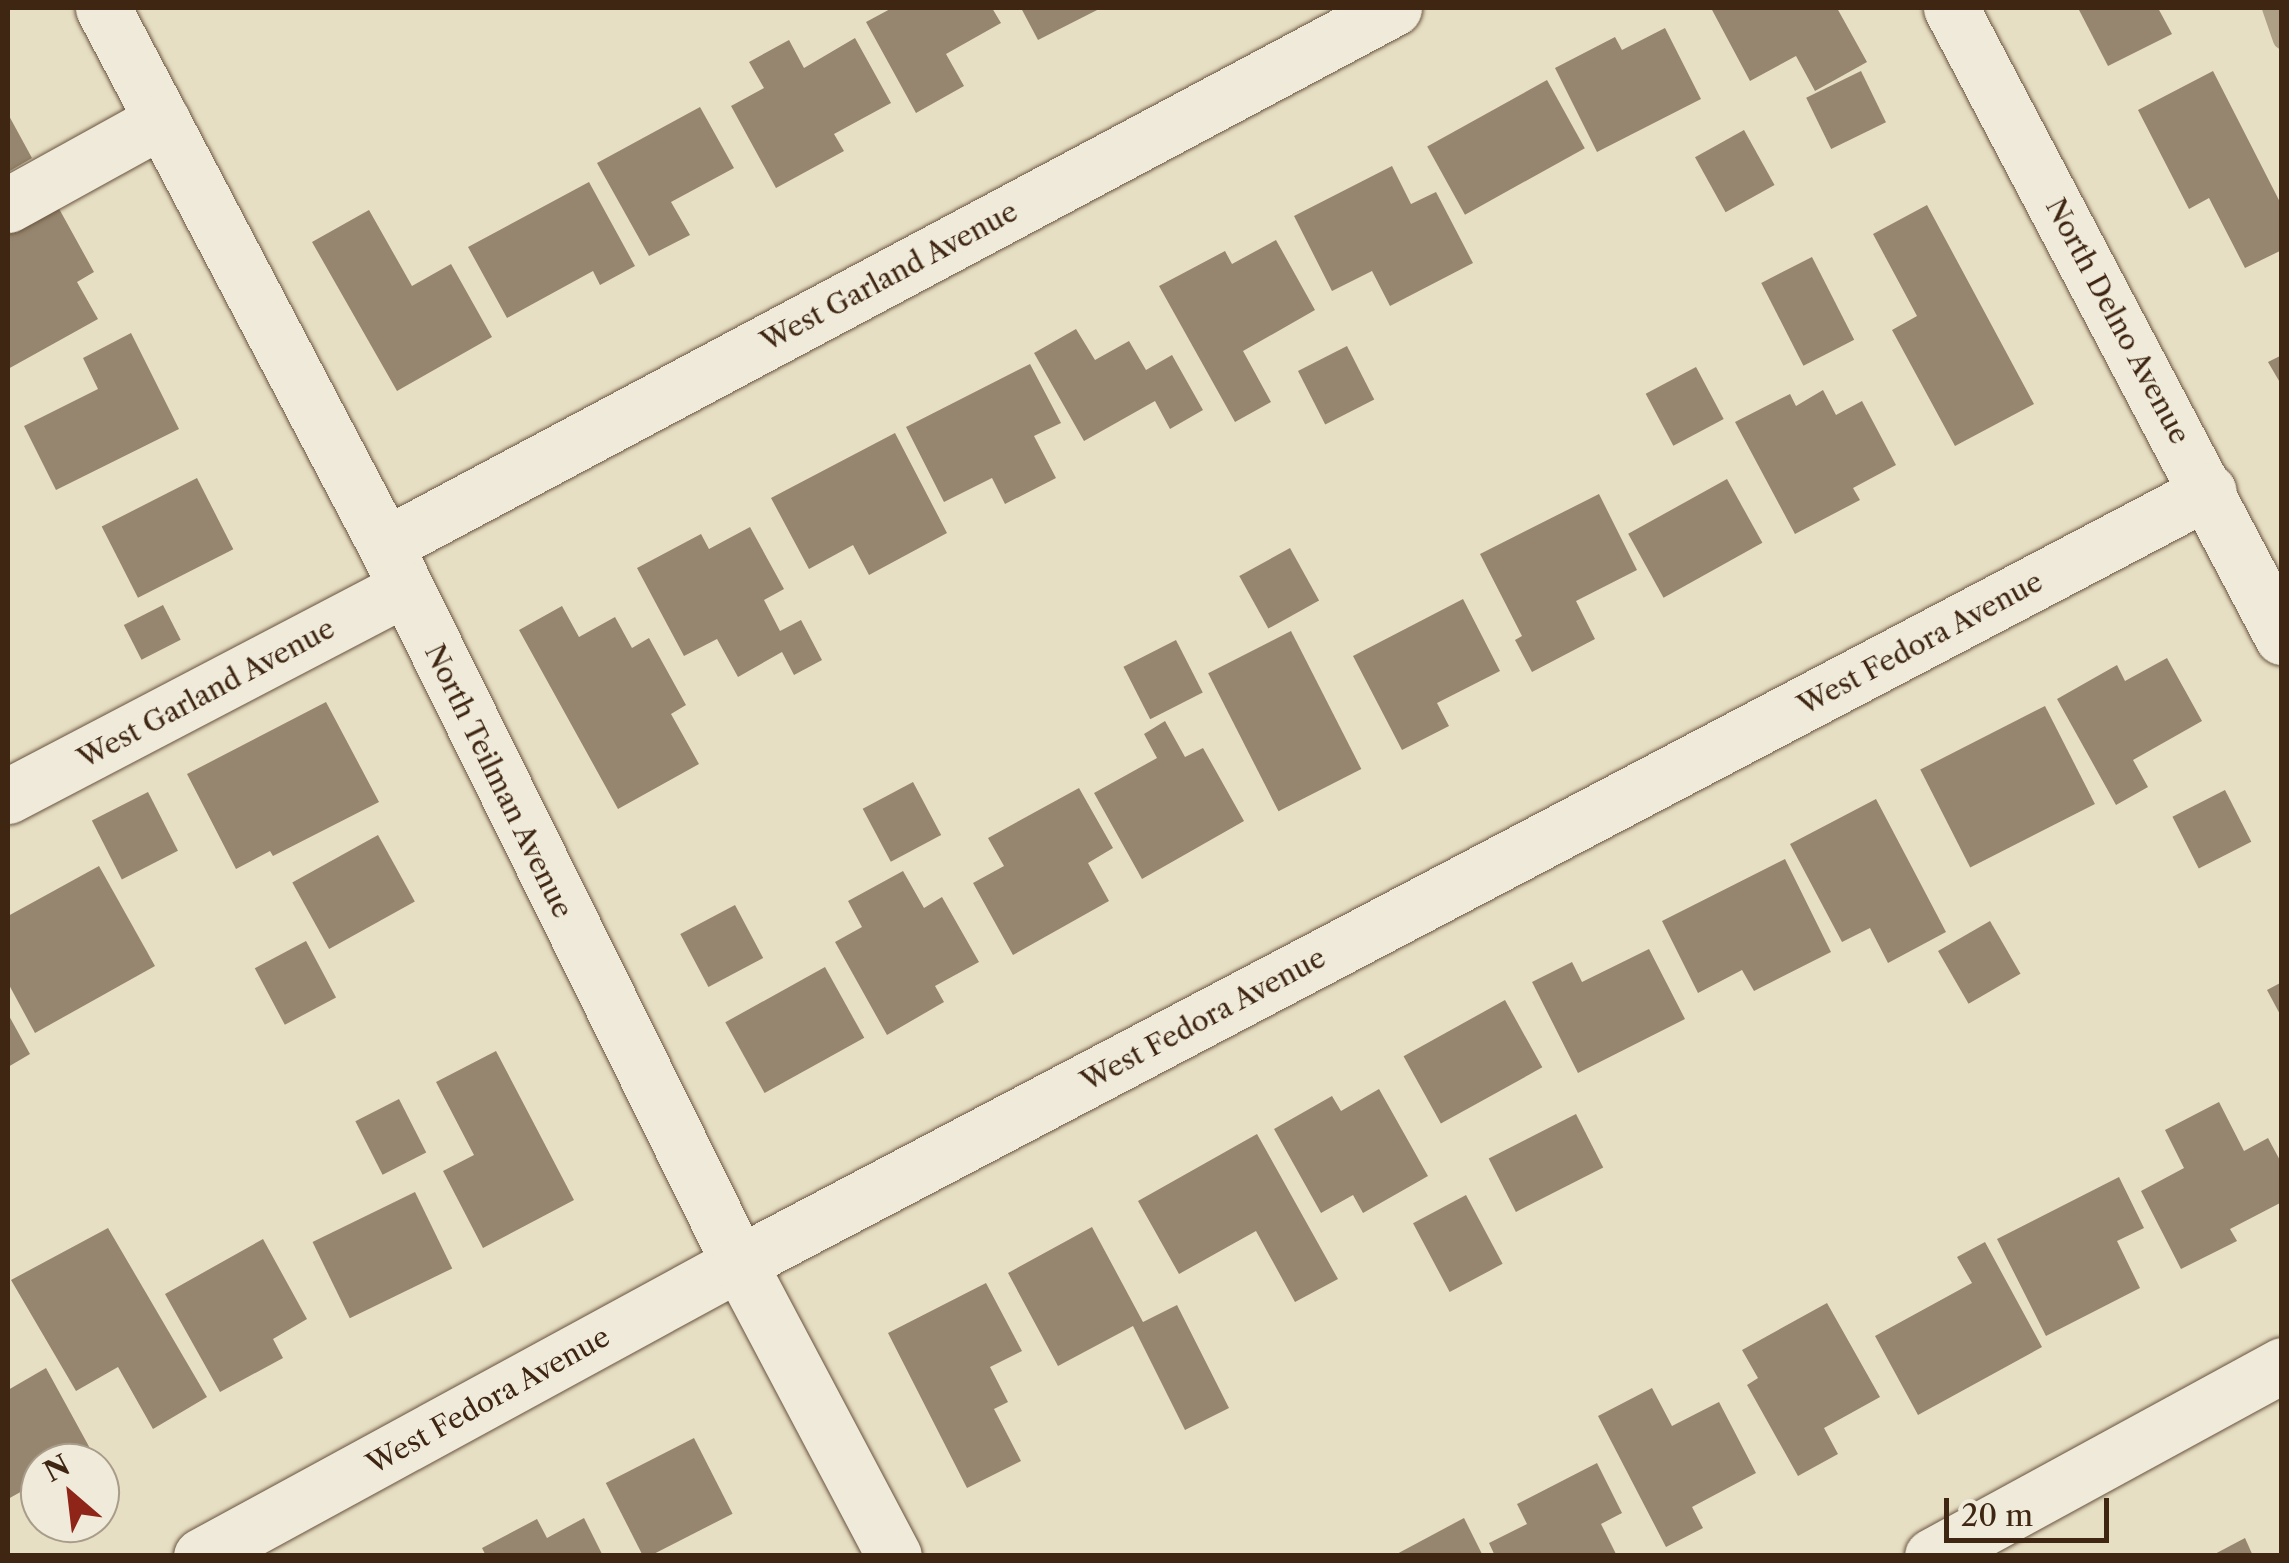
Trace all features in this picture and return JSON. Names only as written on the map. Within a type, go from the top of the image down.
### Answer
[{"type":"street","name":"North Teilman Avenue","points":[[103,8],[394,567],[740,1263],[894,1556]]},
{"type":"street","name":"West Garland Avenue","points":[[8,796],[394,567],[1394,8]]},
{"type":"street","name":"North Delno Avenue","points":[[1951,8],[2209,491],[2282,637]]},
{"type":"street","points":[[8,205],[162,120]]},
{"type":"street","name":"West Fedora Avenue","points":[[201,1556],[740,1263],[2209,491]]},
{"type":"street","points":[[1932,1556],[2282,1365]]},
{"type":"building","points":[[892,8],[992,8],[1001,23],[946,54],[964,86],[916,113],[866,22]]},
{"type":"building","points":[[1021,8],[1101,8],[1038,40]]},
{"type":"building","points":[[1711,8],[1837,8],[1867,62],[1815,91],[1796,56],[1750,81]]},
{"type":"building","points":[[2078,8],[2158,8],[2172,34],[2108,66]]},
{"type":"building","points":[[1665,28],[1701,99],[1597,152],[1555,68],[1615,37],[1622,50]]},
{"type":"building","points":[[855,38],[891,103],[834,134],[844,151],[776,188],[731,106],[764,88],[749,62],[789,40],[804,68]]},
{"type":"building","points":[[1861,71],[1886,122],[1831,149],[1806,98]]},
{"type":"building","points":[[2213,71],[2282,206],[2282,250],[2245,268],[2209,198],[2189,209],[2138,110]]},
{"type":"building","points":[[1547,80],[1585,148],[1465,215],[1427,146]]},
{"type":"building","points":[[700,107],[734,168],[671,202],[690,235],[649,256],[597,163]]},
{"type":"building","points":[[8,114],[32,158],[8,172]]},
{"type":"building","points":[[1744,130],[1775,185],[1726,212],[1695,157]]},
{"type":"building","points":[[1392,166],[1411,204],[1436,192],[1473,263],[1390,306],[1372,271],[1332,291],[1294,216]]},
{"type":"building","points":[[589,182],[635,266],[600,285],[593,271],[507,318],[468,247]]},
{"type":"building","points":[[57,205],[94,272],[77,282],[98,319],[8,369],[8,233]]},
{"type":"building","points":[[1927,205],[2034,404],[1955,446],[1892,330],[1917,316],[1873,234]]},
{"type":"building","points":[[369,210],[412,286],[451,264],[492,337],[397,391],[312,242]]},
{"type":"building","points":[[1276,240],[1315,310],[1243,351],[1271,402],[1235,422],[1159,286],[1225,251],[1232,264]]},
{"type":"building","points":[[1812,257],[1854,340],[1803,366],[1761,283]]},
{"type":"building","points":[[1076,329],[1095,360],[1129,341],[1146,370],[1172,355],[1203,410],[1170,429],[1155,401],[1084,441],[1034,353]]},
{"type":"building","points":[[131,333],[179,429],[56,490],[24,426],[98,389],[83,358]]},
{"type":"building","points":[[1347,346],[1374,399],[1325,424],[1298,371]]},
{"type":"building","points":[[2282,355],[2282,386],[2268,362]]},
{"type":"building","points":[[1030,364],[1061,423],[1034,436],[1056,478],[1005,504],[992,478],[944,502],[906,427]]},
{"type":"building","points":[[1696,367],[1724,419],[1673,446],[1646,394]]},
{"type":"building","points":[[1823,390],[1836,415],[1862,401],[1896,465],[1853,488],[1860,500],[1795,534],[1735,422],[1790,394],[1796,406]]},
{"type":"building","points":[[895,433],[947,533],[869,575],[853,545],[809,569],[771,498]]},
{"type":"building","points":[[197,478],[233,549],[138,598],[102,527]]},
{"type":"building","points":[[1727,479],[1762,543],[1664,598],[1628,534]]},
{"type":"building","points":[[1599,494],[1637,570],[1576,601],[1595,639],[1532,672],[1515,640],[1522,636],[1480,554]]},
{"type":"building","points":[[750,527],[784,589],[764,600],[780,631],[801,620],[822,660],[794,675],[782,652],[738,677],[717,639],[684,656],[637,568],[701,534],[709,549]]},
{"type":"building","points":[[1290,548],[1319,600],[1268,629],[1239,576]]},
{"type":"building","points":[[1463,599],[1500,671],[1437,703],[1449,726],[1402,750],[1353,656]]},
{"type":"building","points":[[163,605],[181,640],[142,660],[124,625]]},
{"type":"building","points":[[562,606],[579,637],[615,617],[632,648],[649,638],[686,705],[671,714],[699,764],[618,809],[519,630]]},
{"type":"building","points":[[1291,631],[1361,769],[1279,811],[1208,673]]},
{"type":"building","points":[[1176,640],[1203,693],[1150,719],[1123,667]]},
{"type":"building","points":[[2167,658],[2202,721],[2133,760],[2148,787],[2116,805],[2057,699],[2117,665],[2125,681]]},
{"type":"building","points":[[326,702],[379,802],[273,856],[270,851],[236,869],[187,774]]},
{"type":"building","points":[[2045,706],[2095,804],[1970,868],[1920,770]]},
{"type":"building","points":[[1165,721],[1185,757],[1203,748],[1244,821],[1142,879],[1094,793],[1157,758],[1144,734]]},
{"type":"building","points":[[913,782],[941,835],[891,862],[863,809]]},
{"type":"building","points":[[1079,788],[1113,848],[1088,863],[1109,901],[1013,955],[973,883],[1004,866],[988,838]]},
{"type":"building","points":[[2225,790],[2251,842],[2199,868],[2172,817]]},
{"type":"building","points":[[148,792],[178,851],[122,879],[92,821]]},
{"type":"building","points":[[1876,799],[1946,932],[1888,963],[1870,928],[1842,942],[1790,844]]},
{"type":"building","points":[[378,835],[415,901],[329,949],[292,883]]},
{"type":"building","points":[[1785,859],[1831,952],[1754,991],[1742,970],[1698,993],[1662,921]]},
{"type":"building","points":[[99,866],[155,966],[35,1033],[8,983],[8,916]]},
{"type":"building","points":[[903,871],[924,908],[942,897],[979,962],[935,986],[944,1002],[887,1035],[835,942],[862,927],[848,901]]},
{"type":"building","points":[[735,905],[763,958],[708,987],[680,934]]},
{"type":"building","points":[[1990,921],[2020,974],[1969,1004],[1938,951]]},
{"type":"building","points":[[306,941],[336,998],[285,1025],[255,968]]},
{"type":"building","points":[[1649,949],[1685,1019],[1578,1073],[1532,982],[1572,962],[1582,982]]},
{"type":"building","points":[[825,967],[864,1038],[765,1093],[725,1022]]},
{"type":"building","points":[[2282,982],[2282,1018],[2267,990]]},
{"type":"building","points":[[1505,1000],[1542,1067],[1441,1124],[1404,1056]]},
{"type":"building","points":[[8,1014],[30,1054],[8,1067]]},
{"type":"building","points":[[496,1051],[574,1200],[483,1248],[443,1171],[474,1155],[436,1082]]},
{"type":"building","points":[[1379,1089],[1428,1176],[1363,1213],[1353,1195],[1321,1213],[1274,1129],[1332,1096],[1341,1111]]},
{"type":"building","points":[[399,1099],[426,1152],[383,1175],[355,1121]]},
{"type":"building","points":[[2219,1102],[2244,1151],[2268,1138],[2282,1164],[2282,1202],[2230,1229],[2237,1241],[2181,1269],[2141,1191],[2184,1168],[2165,1130]]},
{"type":"building","points":[[1576,1114],[1603,1167],[1516,1212],[1489,1158]]},
{"type":"building","points":[[1257,1134],[1338,1279],[1295,1302],[1256,1231],[1179,1274],[1138,1201]]},
{"type":"building","points":[[2119,1177],[2144,1228],[2117,1241],[2140,1288],[2046,1336],[1997,1239]]},
{"type":"building","points":[[415,1192],[452,1268],[350,1318],[313,1242]]},
{"type":"building","points":[[1466,1195],[1503,1264],[1450,1292],[1413,1223]]},
{"type":"building","points":[[1092,1227],[1143,1322],[1177,1305],[1229,1408],[1185,1430],[1133,1326],[1058,1366],[1008,1273]]},
{"type":"building","points":[[108,1228],[207,1397],[153,1429],[118,1367],[76,1391],[11,1280]]},
{"type":"building","points":[[263,1239],[307,1319],[273,1339],[283,1358],[220,1392],[165,1294]]},
{"type":"building","points":[[1985,1242],[2042,1347],[1918,1415],[1875,1336],[1972,1283],[1957,1257]]},
{"type":"building","points":[[986,1283],[1022,1351],[990,1367],[1008,1402],[994,1409],[1021,1461],[967,1488],[888,1333]]},
{"type":"building","points":[[1827,1303],[1880,1397],[1824,1428],[1838,1454],[1798,1476],[1747,1385],[1758,1378],[1742,1350]]},
{"type":"building","points":[[46,1368],[87,1443],[20,1443],[20,1492],[8,1499],[8,1390]]},
{"type":"building","points":[[1652,1388],[1672,1426],[1719,1402],[1756,1473],[1692,1507],[1703,1528],[1666,1547],[1598,1416]]},
{"type":"building","points":[[694,1438],[733,1514],[643,1556],[606,1483]]},
{"type":"building","points":[[1597,1463],[1622,1513],[1601,1524],[1617,1556],[1495,1556],[1489,1543],[1527,1524],[1517,1504]]},
{"type":"building","points":[[584,1518],[603,1556],[486,1556],[482,1548],[537,1519],[547,1538]]},
{"type":"building","points":[[1464,1518],[1483,1556],[1393,1556]]},
{"type":"building","points":[[2245,1538],[2253,1556],[2211,1556]]},
{"type":"waterway","points":[[2271,8],[2282,40]]}]
